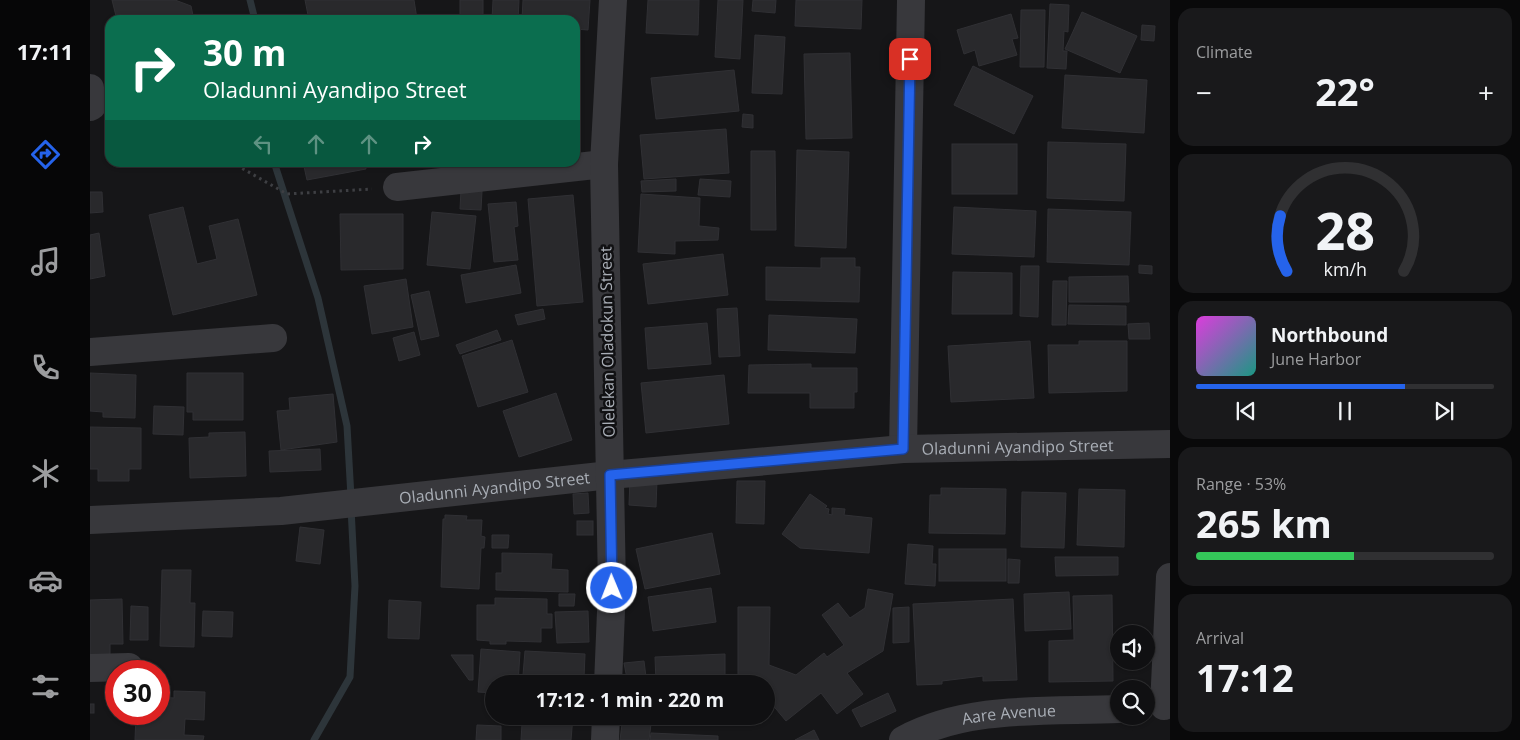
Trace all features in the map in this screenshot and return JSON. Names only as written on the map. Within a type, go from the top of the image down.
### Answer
[{"type":"street","name":"Olelekan Oladokun Street","points":[[608,675],[612,588],[604,164],[613,0]]},
{"type":"street","points":[[903,449],[911,0]]},
{"type":"street","points":[[90,88],[92,106],[90,107]]},
{"type":"street","points":[[580,167],[604,164]]},
{"type":"street","points":[[397,187],[577,167]]},
{"type":"street","points":[[90,352],[273,338]]},
{"type":"street","name":"Oladunni Ayandipo Street","points":[[90,520],[325,507],[610,475],[903,449],[1170,444]]},
{"type":"street","points":[[1160,707],[1170,577]]},
{"type":"street","points":[[90,668],[105,668]]},
{"type":"street","name":"Aare Avenue","points":[[903,740],[923,729],[987,714],[1110,709]]},
{"type":"street","points":[[606,725],[606,740]]},
{"type":"path","points":[[240,167],[287,194],[397,187]]},
{"type":"building","points":[[112,0],[175,0],[191,6],[193,15],[116,15]]},
{"type":"building","points":[[305,0],[414,0],[416,15],[308,15]]},
{"type":"building","points":[[460,0],[483,0],[483,15],[460,15]]},
{"type":"building","points":[[493,0],[519,0],[518,15],[492,15]]},
{"type":"building","points":[[523,0],[590,0],[588,30],[580,29],[580,15],[522,15]]},
{"type":"building","points":[[648,0],[699,0],[698,35],[646,33]]},
{"type":"building","points":[[718,0],[743,0],[740,59],[715,57]]},
{"type":"building","points":[[753,0],[776,0],[775,13],[752,11]]},
{"type":"building","points":[[796,0],[862,0],[861,29],[795,26]]},
{"type":"building","points":[[1050,4],[1069,5],[1068,32],[1064,31],[1063,51],[1067,51],[1066,69],[1047,68]]},
{"type":"building","points":[[1021,10],[1045,10],[1044,67],[1020,67]]},
{"type":"building","points":[[1082,12],[1137,36],[1120,73],[1065,49]]},
{"type":"building","points":[[1011,14],[1018,38],[1012,39],[1017,55],[979,66],[975,50],[964,54],[957,30]]},
{"type":"building","points":[[1142,25],[1155,26],[1154,41],[1141,40]]},
{"type":"building","points":[[755,35],[785,37],[782,94],[752,93]]},
{"type":"building","points":[[850,53],[852,138],[806,139],[804,54]]},
{"type":"building","points":[[973,66],[1033,96],[1014,134],[954,105]]},
{"type":"building","points":[[734,70],[739,111],[656,119],[651,78]]},
{"type":"building","points":[[1065,75],[1147,80],[1144,133],[1062,128]]},
{"type":"building","points":[[743,114],[753,115],[753,128],[742,127]]},
{"type":"building","points":[[726,129],[729,173],[644,179],[640,135]]},
{"type":"building","points":[[1048,142],[1126,144],[1124,201],[1047,198]]},
{"type":"building","points":[[952,144],[1017,144],[1017,194],[952,194]]},
{"type":"building","points":[[797,150],[849,152],[846,248],[795,246]]},
{"type":"building","points":[[751,151],[775,151],[776,230],[751,230]]},
{"type":"building","points":[[304,167],[366,167],[366,169],[307,180]]},
{"type":"building","points":[[676,179],[676,191],[642,192],[641,181]]},
{"type":"building","points":[[700,179],[731,181],[730,197],[698,195]]},
{"type":"building","points":[[461,190],[482,191],[481,210],[460,209]]},
{"type":"building","points":[[90,192],[102,192],[103,212],[90,213]]},
{"type":"building","points":[[641,194],[700,198],[699,226],[719,228],[718,240],[675,241],[675,254],[638,252]]},
{"type":"building","points":[[573,195],[583,302],[537,306],[528,199]]},
{"type":"building","points":[[516,202],[518,226],[514,227],[518,260],[494,262],[488,204]]},
{"type":"building","points":[[183,207],[197,264],[217,259],[209,226],[238,219],[257,295],[173,315],[149,215]]},
{"type":"building","points":[[954,207],[1036,211],[1034,257],[952,254]]},
{"type":"building","points":[[1048,209],[1131,212],[1129,265],[1047,262]]},
{"type":"building","points":[[432,212],[476,216],[470,269],[427,265]]},
{"type":"building","points":[[340,214],[403,214],[403,269],[341,270]]},
{"type":"building","points":[[99,233],[105,276],[90,279],[90,235]]},
{"type":"building","points":[[723,254],[728,295],[648,304],[643,264]]},
{"type":"building","points":[[821,258],[855,258],[855,267],[860,267],[859,302],[766,300],[766,267],[821,268]]},
{"type":"building","points":[[516,265],[521,293],[466,303],[461,275]]},
{"type":"building","points":[[1139,265],[1152,266],[1152,274],[1139,273]]},
{"type":"building","points":[[1021,266],[1039,266],[1038,317],[1020,316]]},
{"type":"building","points":[[953,272],[1012,273],[1012,314],[952,314]]},
{"type":"building","points":[[1128,276],[1129,302],[1069,302],[1069,277]]},
{"type":"building","points":[[406,279],[413,327],[372,334],[364,286]]},
{"type":"building","points":[[1053,281],[1067,281],[1066,325],[1052,325]]},
{"type":"building","points":[[429,291],[439,336],[421,340],[411,295]]},
{"type":"building","points":[[1069,305],[1126,306],[1126,325],[1068,324]]},
{"type":"building","points":[[737,308],[740,356],[719,357],[717,309]]},
{"type":"building","points":[[543,309],[545,319],[518,325],[515,315]]},
{"type":"building","points":[[769,315],[857,319],[855,353],[768,350]]},
{"type":"building","points":[[707,323],[711,364],[648,369],[645,328]]},
{"type":"building","points":[[1149,323],[1150,339],[1129,339],[1128,324]]},
{"type":"building","points":[[497,330],[501,340],[460,354],[456,345]]},
{"type":"building","points":[[414,332],[420,355],[399,361],[393,338]]},
{"type":"building","points":[[512,340],[528,392],[478,407],[462,356]]},
{"type":"building","points":[[1030,341],[1034,398],[951,402],[948,346]]},
{"type":"building","points":[[1079,341],[1127,341],[1127,391],[1049,393],[1048,345],[1079,345]]},
{"type":"building","points":[[811,364],[811,368],[857,368],[857,392],[854,392],[854,408],[810,408],[810,393],[748,393],[749,365]]},
{"type":"building","points":[[90,373],[136,375],[135,418],[103,417],[103,412],[90,411]]},
{"type":"building","points":[[187,373],[243,373],[243,420],[193,420],[193,412],[187,412]]},
{"type":"building","points":[[724,375],[729,424],[646,433],[641,383]]},
{"type":"building","points":[[556,393],[572,440],[519,457],[503,411]]},
{"type":"building","points":[[333,394],[337,442],[281,450],[277,411],[290,410],[289,398]]},
{"type":"building","points":[[154,406],[184,407],[183,435],[153,434]]},
{"type":"building","points":[[90,427],[141,428],[141,469],[129,469],[129,481],[98,481],[98,469],[90,469]]},
{"type":"building","points":[[245,432],[246,476],[190,478],[189,438],[209,437],[209,433]]},
{"type":"building","points":[[320,449],[321,470],[270,472],[269,451]]},
{"type":"building","points":[[630,479],[657,480],[656,507],[629,505]]},
{"type":"building","points":[[737,481],[765,481],[764,524],[736,523]]},
{"type":"building","points":[[941,488],[1006,489],[1005,534],[929,533],[930,495],[941,495]]},
{"type":"building","points":[[1079,489],[1125,490],[1124,547],[1077,545]]},
{"type":"building","points":[[1022,492],[1066,493],[1064,548],[1021,547]]},
{"type":"building","points":[[588,493],[589,513],[574,514],[573,494]]},
{"type":"building","points":[[810,494],[827,506],[825,508],[829,509],[828,514],[832,515],[832,508],[845,509],[844,515],[872,518],[869,553],[800,548],[782,534]]},
{"type":"building","points":[[445,515],[467,516],[466,520],[482,520],[481,536],[485,537],[484,548],[481,548],[479,589],[441,587],[443,519],[445,519]]},
{"type":"building","points":[[577,521],[593,521],[593,535],[577,535]]},
{"type":"building","points":[[300,527],[324,530],[320,564],[296,561]]},
{"type":"building","points":[[712,533],[720,574],[645,589],[636,549]]},
{"type":"building","points":[[492,535],[509,535],[508,548],[492,548]]},
{"type":"building","points":[[908,544],[933,546],[932,564],[936,564],[935,586],[905,584]]},
{"type":"building","points":[[939,549],[1006,549],[1006,581],[939,581]]},
{"type":"building","points":[[502,553],[552,554],[551,569],[568,570],[568,592],[496,590],[496,573],[502,573]]},
{"type":"building","points":[[1055,557],[1118,557],[1118,575],[1056,576]]},
{"type":"building","points":[[1008,559],[1020,560],[1019,583],[1008,583]]},
{"type":"building","points":[[162,570],[191,570],[190,603],[195,603],[194,647],[160,646]]},
{"type":"building","points":[[711,588],[716,622],[653,631],[648,597]]},
{"type":"building","points":[[868,589],[893,594],[883,651],[847,673],[863,694],[837,714],[821,693],[786,721],[775,708],[775,675],[738,675],[738,607],[770,607],[769,665],[796,675],[824,653],[827,657],[844,645],[822,615],[838,603],[850,618],[865,608]]},
{"type":"building","points":[[1069,592],[1071,629],[1025,631],[1024,594]]},
{"type":"building","points":[[559,594],[575,594],[574,606],[559,606]]},
{"type":"building","points":[[1112,595],[1110,670],[1113,670],[1113,680],[1049,682],[1049,641],[1074,640],[1073,596]]},
{"type":"building","points":[[495,598],[547,599],[547,614],[552,614],[552,628],[541,628],[541,642],[506,641],[506,644],[490,644],[490,641],[477,640],[477,605],[495,605]]},
{"type":"building","points":[[122,599],[123,644],[110,644],[110,657],[90,658],[90,600]]},
{"type":"building","points":[[1013,599],[1017,680],[983,681],[983,676],[942,681],[942,684],[917,685],[913,604]]},
{"type":"building","points":[[389,600],[421,602],[419,639],[388,638]]},
{"type":"building","points":[[131,606],[148,607],[148,640],[130,640]]},
{"type":"building","points":[[909,607],[909,642],[893,643],[893,608]]},
{"type":"building","points":[[203,611],[233,612],[232,637],[202,636]]},
{"type":"building","points":[[588,611],[589,642],[557,643],[555,612]]},
{"type":"building","points":[[481,649],[520,652],[519,675],[485,675],[485,692],[478,692]]},
{"type":"building","points":[[525,651],[585,654],[584,675],[523,675]]},
{"type":"building","points":[[725,654],[725,675],[656,675],[655,657]]},
{"type":"building","points":[[451,655],[473,655],[473,680],[469,680]]},
{"type":"building","points":[[644,661],[646,675],[626,675],[624,663]]},
{"type":"building","points":[[174,691],[205,692],[204,720],[185,719],[184,735],[204,736],[203,740],[135,740],[136,725],[170,725],[170,698],[174,698]]},
{"type":"building","points":[[888,693],[896,711],[861,727],[852,710]]},
{"type":"building","points":[[90,704],[94,704],[94,713],[90,713]]},
{"type":"building","points":[[477,725],[501,726],[501,740],[476,740]]},
{"type":"building","points":[[522,725],[572,725],[571,740],[521,740]]},
{"type":"building","points":[[622,725],[651,725],[649,740],[620,740]]},
{"type":"building","points":[[814,730],[819,740],[795,740]]},
{"type":"building","points":[[651,733],[718,736],[718,740],[650,740]]},
{"type":"waterway","points":[[250,0],[254,15]]},
{"type":"waterway","points":[[276,167],[318,298],[347,426],[351,497]]},
{"type":"waterway","points":[[314,740],[350,677],[355,586],[351,508]]},
{"type":"route","points":[[612,588],[610,475],[903,449],[910,59]]}]
